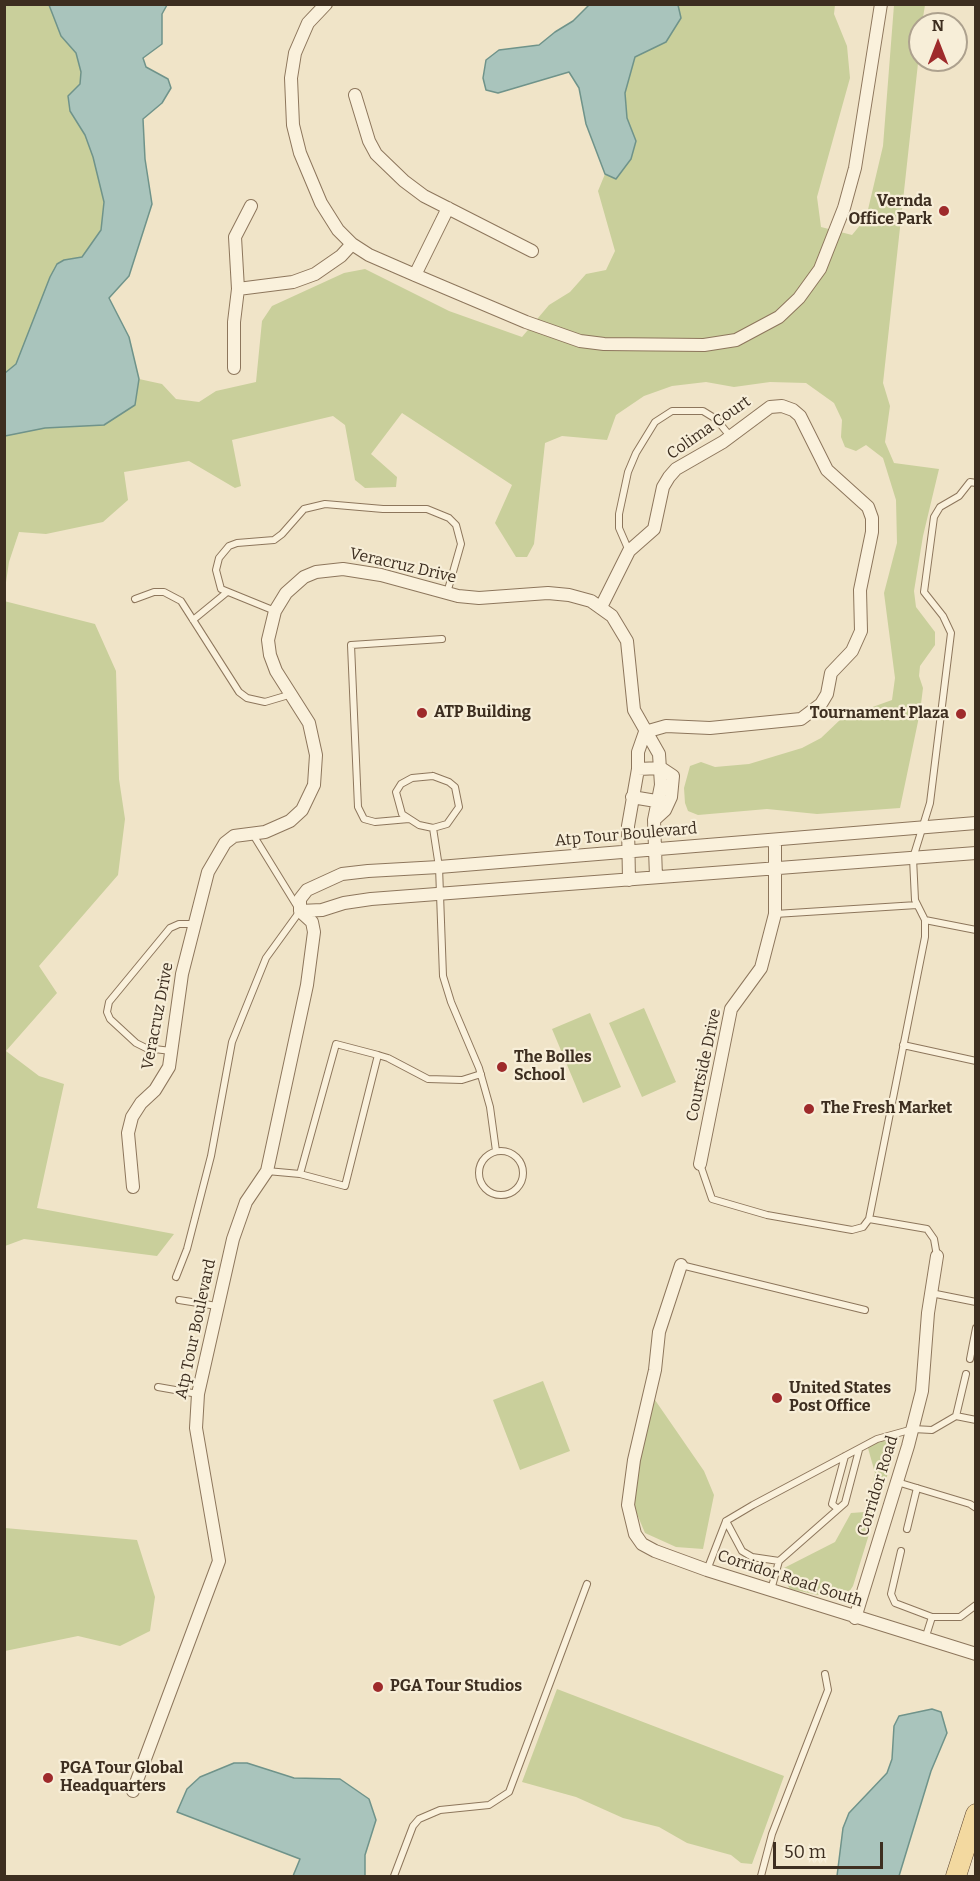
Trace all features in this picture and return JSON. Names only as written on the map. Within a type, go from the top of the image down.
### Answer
[{"type":"main road","points":[[956,1876],[975,1814]]},
{"type":"street","points":[[326,4],[308,23],[295,52],[291,87],[293,125],[300,153],[321,203],[338,230],[352,244],[369,255],[415,275],[526,322],[580,341],[604,344],[704,345],[721,344],[751,335],[779,317],[799,298],[820,269],[830,248],[855,168],[881,4]]},
{"type":"street","points":[[356,95],[369,141],[376,154],[404,181],[448,208],[532,251]]},
{"type":"street","points":[[234,368],[234,322],[238,289],[235,237],[251,206]]},
{"type":"street","points":[[415,275],[448,208]]},
{"type":"street","points":[[238,289],[293,282],[315,274],[335,261],[352,244]]},
{"type":"street","name":"Colima Court","points":[[601,607],[629,551],[654,529],[663,487],[669,477],[676,469],[730,436],[770,407],[782,406],[793,410],[800,416],[826,470],[868,507],[872,518],[872,532],[860,590],[861,631],[852,651],[831,673],[827,694],[821,704],[801,719],[710,728],[666,726],[645,732]]},
{"type":"street","name":"Veracruz Drive","points":[[133,1187],[128,1133],[132,1117],[141,1103],[164,1079],[171,1051],[182,974],[204,884],[218,853],[234,836],[277,828],[290,821],[308,801],[314,785],[316,755],[309,723],[270,655],[268,633],[275,610],[294,584],[316,572],[329,569],[381,575],[447,593],[479,598],[548,593],[569,595],[601,607],[612,616],[627,641],[634,710],[659,754],[661,784],[654,820],[657,877]]},
{"type":"street","points":[[629,880],[627,851],[632,797],[638,769],[638,752],[645,732]]},
{"type":"street","points":[[638,769],[661,768],[673,776],[673,786],[664,810],[654,820]]},
{"type":"street","points":[[632,797],[657,801]]},
{"type":"street","name":"Atp Tour Boulevard","points":[[133,1791],[219,1561],[196,1428],[198,1394],[233,1239],[246,1202],[267,1171],[307,985],[313,943],[312,922],[300,911],[300,899],[307,890],[320,882],[342,874],[975,823]]},
{"type":"street","name":"Courtside Drive","points":[[700,1164],[731,1009],[761,968],[775,914],[775,840]]},
{"type":"street","points":[[300,911],[322,910],[344,903],[370,899],[975,853]]},
{"type":"street","name":"Corridor Road","points":[[855,1618],[922,1391],[931,1293],[937,1256]]},
{"type":"street","name":"Corridor Road South","points":[[681,1265],[659,1332],[655,1370],[634,1461],[629,1500],[635,1534],[642,1544],[707,1570],[975,1654]]},
{"type":"lane","points":[[629,551],[619,528],[619,514],[632,463],[655,422],[672,411],[703,411],[712,416],[730,436]]},
{"type":"lane","points":[[700,1164],[712,1199],[767,1215],[852,1230],[863,1227],[869,1219],[926,937],[925,920],[917,906],[913,858],[930,803],[951,633],[943,616],[924,592],[933,517],[940,507],[959,496],[970,482],[975,483]]},
{"type":"lane","points":[[275,610],[226,593],[217,581],[216,570],[223,551],[237,543],[273,540],[282,534],[304,509],[325,504],[383,509],[427,509],[449,518],[456,525],[460,544],[447,593]]},
{"type":"lane","points":[[135,599],[154,592],[172,594],[181,601],[239,692],[247,698],[266,702],[292,694]]},
{"type":"lane","points":[[193,620],[226,593]]},
{"type":"lane","points":[[409,819],[375,822],[364,819],[358,807],[351,645],[442,639]]},
{"type":"lane","points":[[433,776],[449,782],[458,791],[457,813],[447,824],[432,828],[402,814],[397,805],[396,792],[401,784],[433,776]]},
{"type":"lane","points":[[432,828],[439,867],[443,976],[451,1002],[481,1074],[490,1107],[496,1151]]},
{"type":"lane","points":[[177,1277],[187,1249],[211,1156],[232,1042],[266,958],[300,911],[251,832]]},
{"type":"lane","points":[[775,914],[917,906]]},
{"type":"lane","points":[[925,920],[975,930]]},
{"type":"lane","points":[[171,1051],[146,1048],[136,1043],[110,1019],[107,1012],[109,1002],[170,928],[179,924],[194,924]]},
{"type":"lane","points":[[300,1174],[336,1044],[378,1055],[428,1079],[462,1080],[481,1074]]},
{"type":"lane","points":[[903,1045],[975,1061]]},
{"type":"lane","points":[[267,1171],[300,1174],[345,1186],[378,1055]]},
{"type":"lane","points":[[496,1151],[511,1153],[521,1163],[524,1170],[521,1184],[509,1194],[495,1194],[489,1191],[480,1179],[480,1165],[489,1154],[496,1151]]},
{"type":"lane","points":[[869,1219],[927,1229],[934,1239],[937,1256]]},
{"type":"lane","points":[[681,1265],[865,1310]]},
{"type":"lane","points":[[931,1293],[975,1302]]},
{"type":"lane","points":[[179,1300],[217,1306]]},
{"type":"lane","points":[[970,1359],[975,1328]]},
{"type":"lane","points":[[956,1416],[966,1374]]},
{"type":"lane","points":[[158,1387],[198,1394]]},
{"type":"lane","points":[[707,1570],[726,1521],[878,1439],[912,1430],[932,1430],[956,1416],[975,1420]]},
{"type":"lane","points":[[771,1590],[779,1561],[845,1503],[860,1450]]},
{"type":"lane","points":[[838,1509],[832,1504],[845,1456]]},
{"type":"lane","points":[[897,1482],[970,1503],[975,1508]]},
{"type":"lane","points":[[907,1529],[917,1488]]},
{"type":"lane","points":[[726,1521],[742,1551],[752,1557],[779,1561]]},
{"type":"lane","points":[[901,1551],[891,1594],[895,1603],[932,1617],[960,1617],[975,1605]]},
{"type":"lane","points":[[394,1876],[413,1826],[418,1819],[440,1810],[489,1805],[508,1792],[587,1584]]},
{"type":"lane","points":[[925,1639],[932,1617]]},
{"type":"lane","points":[[761,1876],[772,1834],[828,1690],[825,1674]]},
{"type":"green space","points":[[5,5],[49,5],[61,36],[76,53],[81,72],[80,84],[68,96],[70,111],[85,135],[95,160],[104,202],[101,230],[82,257],[129,337],[139,379],[162,384],[176,399],[199,402],[216,391],[256,382],[262,321],[272,306],[344,273],[365,269],[449,311],[522,337],[549,305],[570,292],[586,274],[606,270],[615,251],[598,191],[605,174],[616,179],[631,159],[636,141],[627,118],[625,93],[635,57],[666,41],[681,18],[678,5],[835,5],[834,14],[847,46],[850,78],[817,197],[821,227],[852,235],[866,218],[883,146],[894,5],[925,5],[924,12],[908,12],[908,72],[917,72],[883,383],[890,406],[885,442],[894,463],[939,469],[923,536],[914,591],[916,607],[935,632],[935,645],[920,666],[919,676],[923,688],[920,712],[900,808],[817,814],[767,809],[698,815],[688,811],[685,803],[684,788],[690,766],[701,762],[715,767],[749,764],[802,748],[821,738],[842,718],[892,700],[895,678],[884,593],[897,543],[896,500],[883,458],[866,445],[856,451],[845,447],[841,437],[842,420],[834,403],[806,383],[770,382],[734,387],[706,382],[672,386],[644,396],[616,415],[607,440],[562,436],[545,443],[534,544],[527,557],[516,557],[495,523],[512,485],[402,413],[371,454],[397,477],[396,487],[365,488],[355,480],[345,425],[333,416],[232,440],[241,486],[235,488],[189,461],[124,472],[128,500],[103,522],[46,534],[19,532],[9,562],[5,589]]},
{"type":"green space","points":[[4,601],[95,624],[116,671],[119,779],[125,819],[118,875],[39,966],[57,993],[6,1051],[39,1076],[64,1084],[37,1208],[174,1234],[157,1256],[24,1239],[5,1246]]},
{"type":"green space","points":[[644,1008],[676,1082],[642,1097],[609,1023]]},
{"type":"green space","points":[[590,1013],[621,1087],[583,1103],[552,1029]]},
{"type":"green space","points":[[543,1381],[570,1451],[520,1470],[493,1400]]},
{"type":"green space","points":[[655,1400],[704,1471],[714,1495],[703,1549],[676,1547],[645,1533],[632,1502],[637,1460]]},
{"type":"green space","points":[[870,1438],[891,1440],[896,1447],[853,1586],[849,1592],[833,1598],[790,1589],[785,1581],[784,1568],[835,1542],[851,1513],[865,1512],[875,1473],[866,1441]]},
{"type":"green space","points":[[5,1528],[137,1540],[155,1597],[150,1631],[120,1646],[78,1636],[5,1651]]},
{"type":"green space","points":[[557,1689],[784,1776],[752,1864],[741,1863],[731,1855],[687,1843],[659,1827],[623,1818],[576,1797],[522,1782]]},
{"type":"water","points":[[49,5],[167,5],[162,14],[162,44],[143,58],[146,67],[168,79],[171,88],[162,103],[143,119],[145,159],[152,204],[129,276],[109,298],[129,337],[139,379],[135,405],[104,425],[45,428],[5,436],[5,373],[16,364],[57,264],[64,260],[82,257],[101,230],[104,202],[85,135],[70,111],[68,96],[80,84],[81,72],[76,53],[61,36]]},
{"type":"water","points":[[589,5],[678,5],[681,18],[666,42],[635,57],[625,93],[627,118],[636,141],[631,159],[616,179],[605,174],[586,124],[579,88],[569,72],[498,93],[486,90],[483,78],[486,60],[499,50],[539,45],[573,21]]},
{"type":"water","points":[[932,1709],[941,1712],[947,1733],[931,1771],[899,1876],[837,1876],[843,1828],[849,1813],[887,1773],[892,1759],[894,1726],[899,1716]]},
{"type":"water","points":[[234,1763],[247,1763],[294,1778],[340,1779],[369,1799],[376,1820],[365,1855],[365,1876],[293,1876],[300,1859],[177,1812],[187,1789],[200,1777]]},
{"type":"place","name":"Vernda Office Park","points":[[944,211]]},
{"type":"place","name":"ATP Building","points":[[422,713]]},
{"type":"place","name":"Tournament Plaza","points":[[961,714]]},
{"type":"place","name":"The Bolles School","points":[[502,1067]]},
{"type":"place","name":"The Fresh Market","points":[[809,1109]]},
{"type":"place","name":"United States Post Office","points":[[777,1398]]},
{"type":"place","name":"PGA Tour Studios","points":[[378,1687]]},
{"type":"place","name":"PGA Tour Global Headquarters","points":[[48,1778]]}]
